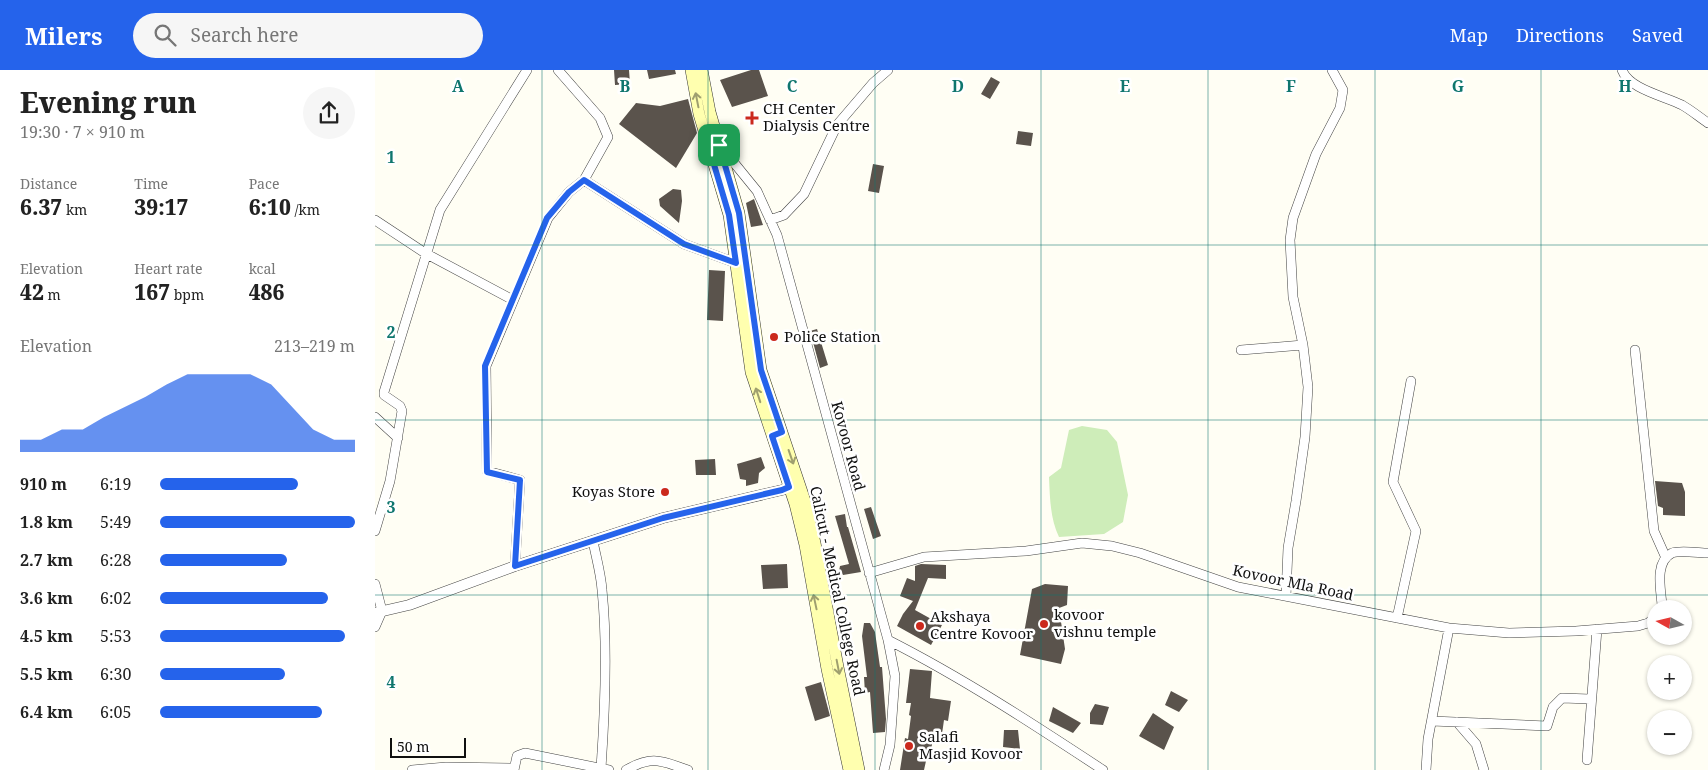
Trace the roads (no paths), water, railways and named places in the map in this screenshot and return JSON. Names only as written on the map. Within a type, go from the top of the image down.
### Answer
[{"type":"main road","points":[[691,70],[699,114],[729,215],[751,372],[777,434],[794,485],[827,669],[849,770]]},
{"type":"main road","points":[[702,70],[710,112],[739,213],[761,370],[777,434]]},
{"type":"main road","name":"Calicut - Medical College Road","points":[[794,485],[815,543],[859,770]]},
{"type":"street","points":[[375,531],[390,481],[399,438],[402,411],[400,406],[384,396],[384,392],[425,253],[440,210],[527,70]]},
{"type":"street","points":[[515,566],[520,480],[487,472],[485,366],[547,218],[569,192],[584,180],[608,137],[599,118],[559,70]]},
{"type":"street","points":[[770,220],[784,215],[804,194],[837,125],[873,83],[888,70]]},
{"type":"street","points":[[1286,596],[1288,548],[1305,437],[1308,387],[1303,345],[1293,297],[1290,240],[1293,218],[1316,154],[1340,108],[1343,90],[1332,70]]},
{"type":"street","points":[[1622,70],[1624,76],[1639,87],[1682,105],[1708,123]]},
{"type":"street","points":[[707,141],[719,145]]},
{"type":"street","name":"Kovoor Road","points":[[719,145],[757,191],[777,235],[888,640],[895,676],[890,745],[884,770]]},
{"type":"street","points":[[584,180],[684,244],[736,263]]},
{"type":"street","points":[[375,220],[425,253],[513,300]]},
{"type":"street","points":[[1241,350],[1303,345]]},
{"type":"street","points":[[1635,350],[1654,531],[1666,558]]},
{"type":"street","points":[[1397,618],[1416,531],[1393,482],[1411,381]]},
{"type":"street","points":[[375,417],[399,438]]},
{"type":"street","points":[[379,612],[409,605],[515,566],[663,518],[782,490],[794,485]]},
{"type":"street","points":[[412,770],[446,766],[514,769],[517,756],[525,753],[581,766],[605,769],[604,625],[602,589],[593,541]]},
{"type":"street","name":"Kovoor Mla Road","points":[[869,573],[925,557],[1026,551],[1082,542],[1140,552],[1238,587],[1449,628],[1509,633],[1597,629],[1638,626],[1647,623]]},
{"type":"street","points":[[1662,600],[1660,572],[1666,558],[1673,552],[1708,553]]},
{"type":"street","points":[[375,584],[379,612],[375,627]]},
{"type":"street","points":[[1426,770],[1432,721],[1449,628]]},
{"type":"street","points":[[1587,760],[1590,698],[1597,629]]},
{"type":"street","points":[[888,640],[931,662],[1034,724],[1103,770]]},
{"type":"street","points":[[1432,721],[1547,726],[1553,707],[1562,698],[1590,698]]},
{"type":"street","points":[[1457,722],[1476,744],[1484,770]]},
{"type":"street","points":[[626,770],[646,760],[660,760],[688,770]]},
{"type":"place","name":"CH Center Dialysis Centre","points":[[752,118]]},
{"type":"place","name":"Police Station","points":[[774,337]]},
{"type":"place","name":"Koyas Store","points":[[665,492]]},
{"type":"place","name":"kovoor vishnu temple","points":[[1044,624]]},
{"type":"place","name":"Akshaya Centre Kovoor","points":[[920,626]]},
{"type":"place","name":"Salafi Masjid Kovoor","points":[[909,746]]}]
